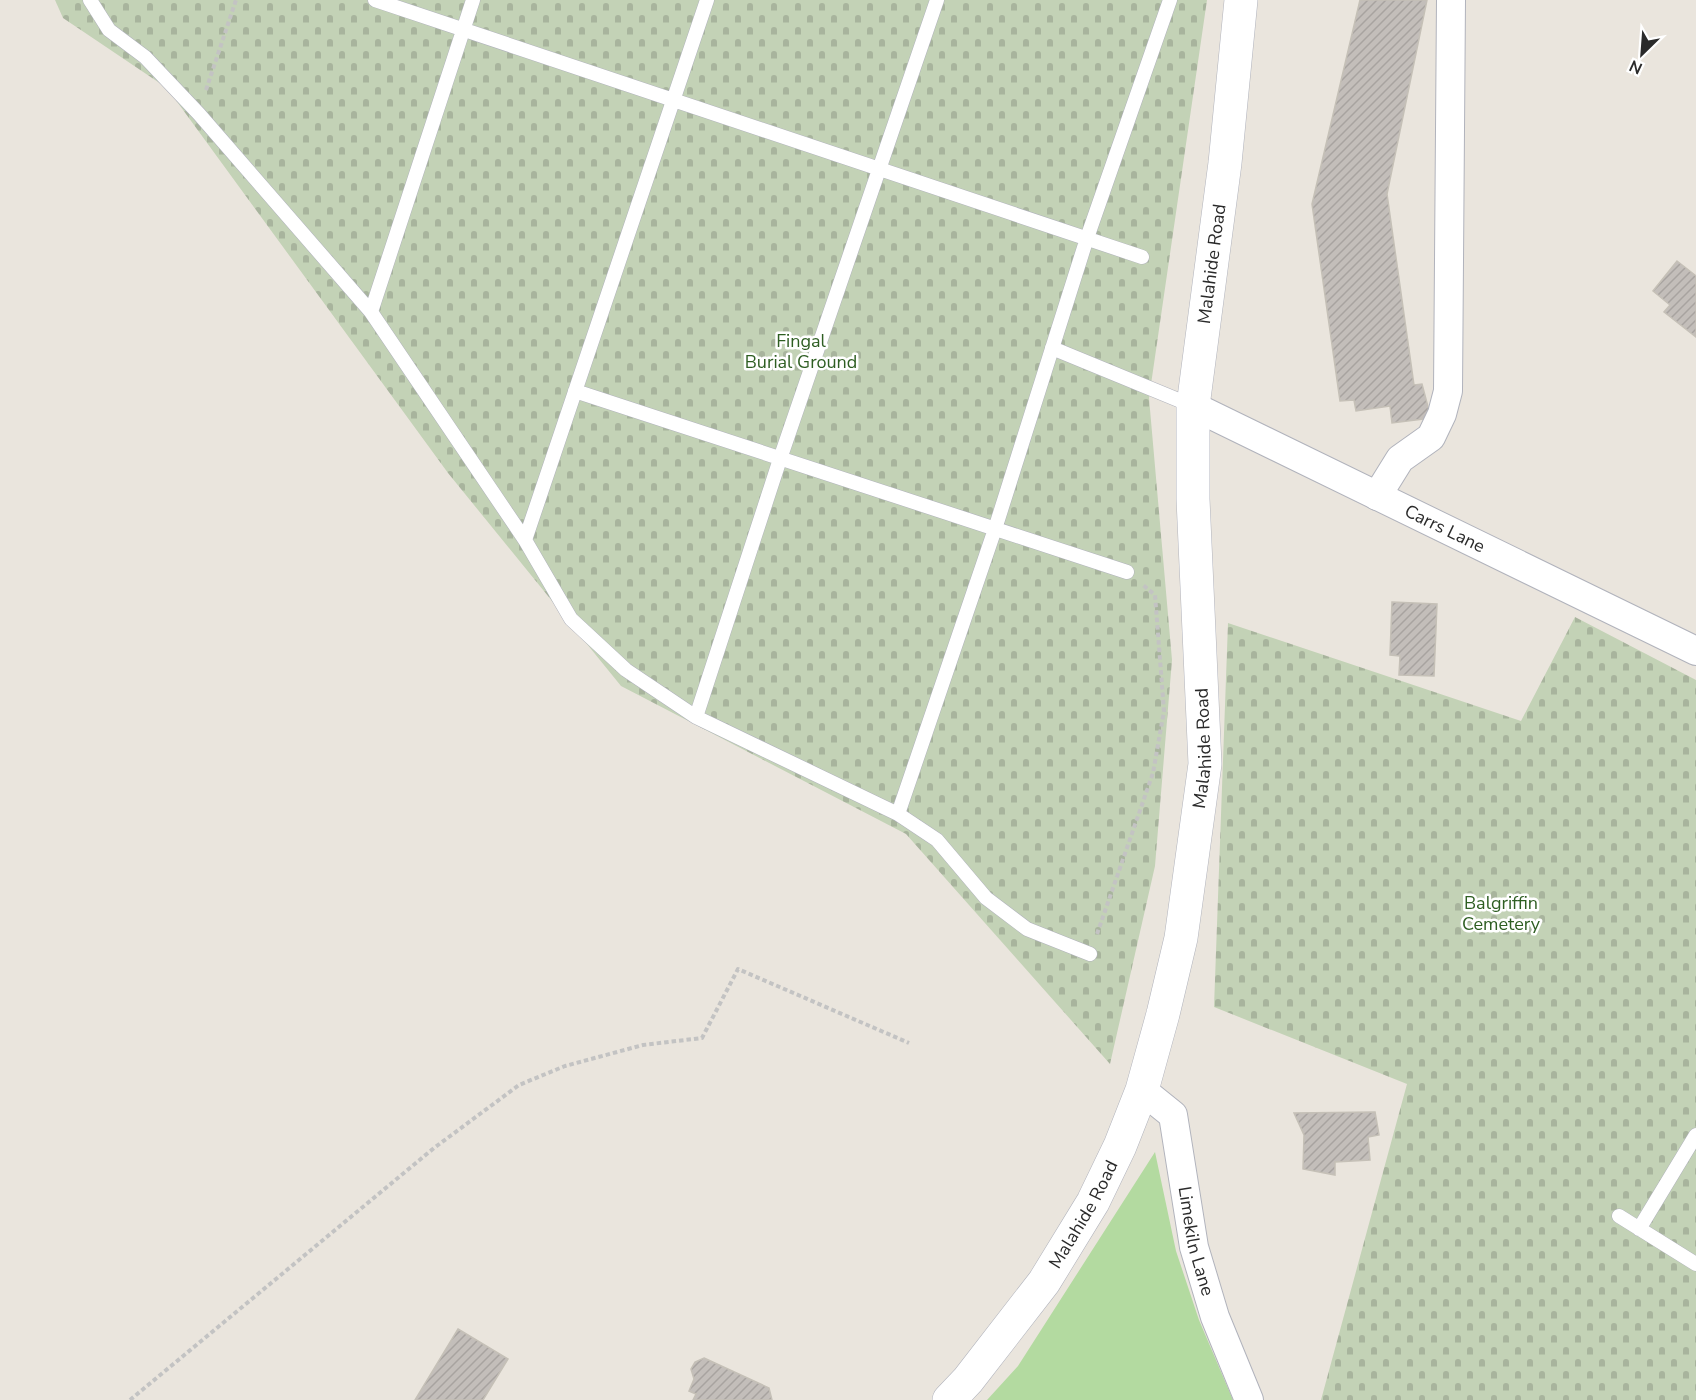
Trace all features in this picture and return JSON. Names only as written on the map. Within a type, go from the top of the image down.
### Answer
[{"type":"main road","name":"Malahide Road","points":[[949,1400],[968,1380],[1050,1272],[1093,1202],[1120,1146],[1142,1090],[1181,938],[1205,764],[1193,499],[1193,406],[1225,163],[1241,0]]},
{"type":"street","points":[[1377,496],[1400,459],[1431,437],[1442,414],[1448,391],[1451,0]]},
{"type":"street","name":"Carrs Lane","points":[[1193,406],[1696,651]]},
{"type":"street","name":"Limekiln Lane","points":[[1142,1090],[1173,1115],[1194,1247],[1215,1317],[1249,1400]]},
{"type":"lane","points":[[90,0],[109,30],[146,57],[199,114],[371,312],[525,540],[571,619],[626,670],[696,717],[898,814],[937,840],[986,898],[1027,929],[1090,954]]},
{"type":"lane","points":[[375,0],[1142,257]]},
{"type":"lane","points":[[371,312],[473,0]]},
{"type":"lane","points":[[525,540],[707,0]]},
{"type":"lane","points":[[696,717],[780,459],[937,0]]},
{"type":"lane","points":[[898,814],[995,529],[1087,238],[1170,0]]},
{"type":"lane","points":[[1052,348],[1193,406]]},
{"type":"lane","points":[[575,391],[1127,572]]},
{"type":"lane","points":[[1639,1229],[1696,1135]]},
{"type":"lane","points":[[1619,1216],[1696,1264]]},
{"type":"path","points":[[199,114],[236,0]]},
{"type":"path","points":[[1090,954],[1153,773],[1164,711],[1155,595],[1127,572]]},
{"type":"path","points":[[130,1400],[434,1148],[519,1084],[565,1066],[643,1046],[702,1038],[738,969],[909,1043]]},
{"type":"green space","name":"Fingal Burial Ground","points":[[55,0],[1207,0],[1149,398],[1172,660],[1155,866],[1110,1064],[906,834],[621,686],[448,473],[167,88],[63,18]]},
{"type":"green space","name":"Balgriffin Cemetery","points":[[1575,617],[1696,680],[1696,1400],[1321,1400],[1407,1084],[1214,1007],[1228,623],[1521,721]]},
{"type":"green space","points":[[1155,1152],[1176,1251],[1199,1320],[1233,1400],[987,1400],[1018,1366]]},
{"type":"building","points":[[1360,0],[1427,0],[1387,194],[1414,385],[1422,384],[1431,418],[1392,423],[1390,406],[1356,411],[1354,400],[1340,401],[1312,204]]},
{"type":"building","points":[[1677,261],[1696,276],[1696,337],[1664,312],[1670,305],[1653,291]]},
{"type":"building","points":[[1392,602],[1437,604],[1434,676],[1399,675],[1400,656],[1390,655]]},
{"type":"building","points":[[1375,1112],[1379,1135],[1368,1137],[1370,1160],[1335,1162],[1335,1175],[1303,1169],[1304,1135],[1294,1113]]},
{"type":"building","points":[[458,1329],[508,1359],[483,1400],[415,1400]]},
{"type":"building","points":[[704,1358],[769,1388],[772,1400],[693,1400],[696,1394],[689,1391],[694,1379],[691,1369],[695,1362]]}]
